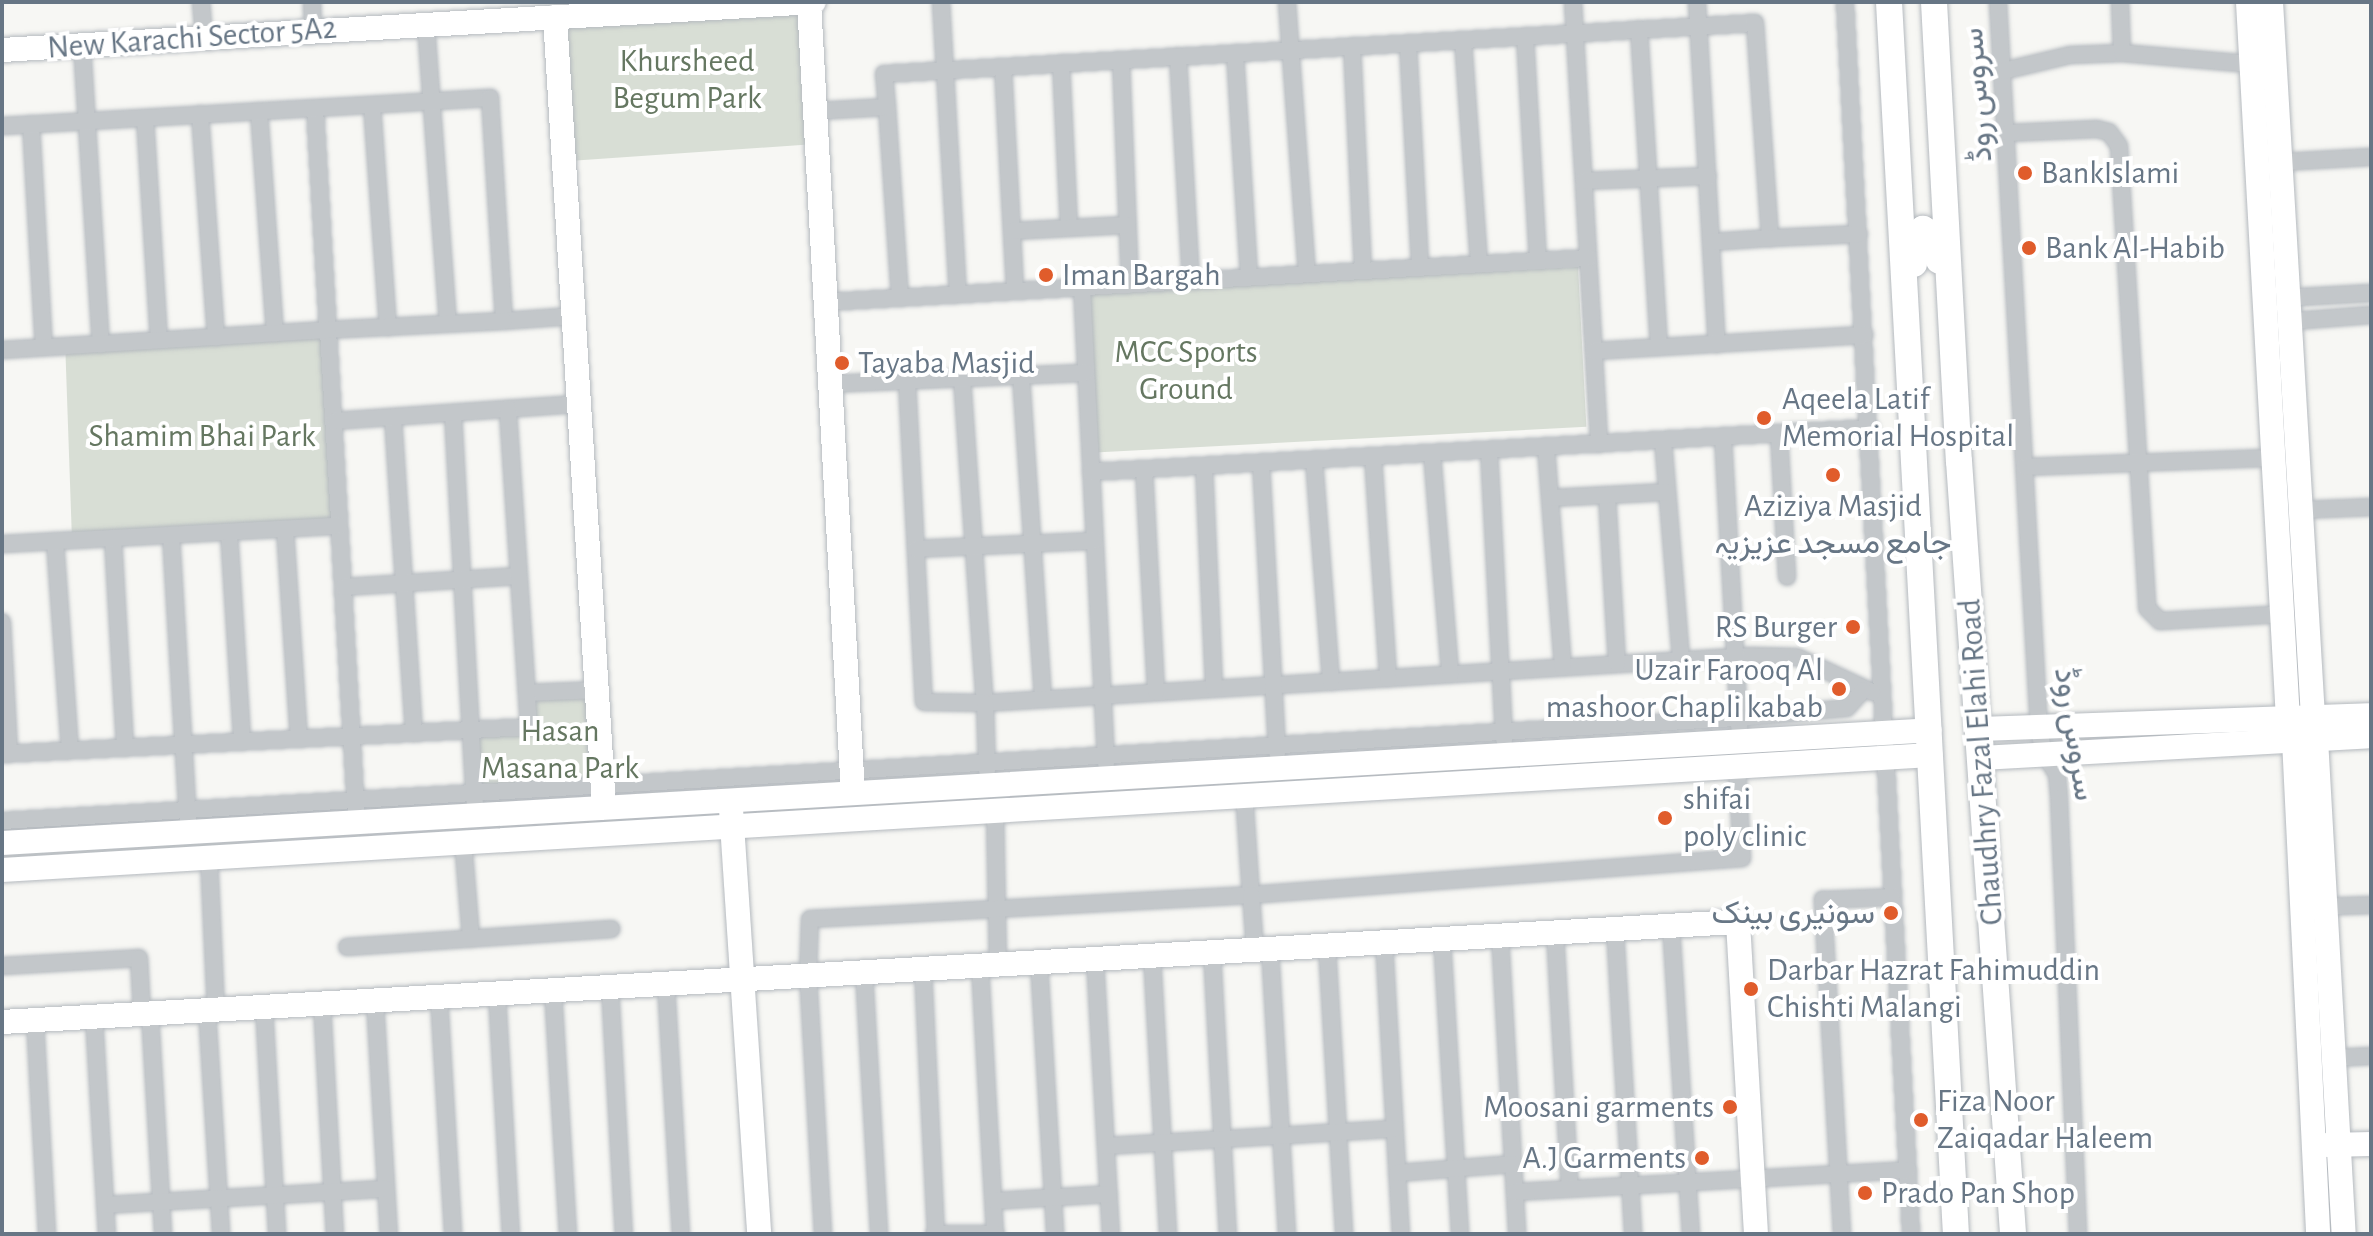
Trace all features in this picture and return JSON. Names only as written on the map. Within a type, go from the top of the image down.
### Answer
[{"type":"main road","name":"Chaudhry Fazal Elahi Road","points":[[1889,2],[1956,1234]]},
{"type":"main road","name":"Chaudhry Fazal Elahi Road","points":[[1934,2],[1959,461],[2013,1234]]},
{"type":"main road","points":[[1914,458],[1922,407],[1913,240],[1927,229],[1938,244],[1948,408],[1959,461]]},
{"type":"street","points":[[201,2],[204,38]]},
{"type":"street","points":[[312,2],[313,30]]},
{"type":"street","points":[[812,2],[852,782]]},
{"type":"street","name":"New Karachi Sector 5A2","points":[[2,50],[555,17],[603,8],[812,2]]},
{"type":"street","points":[[941,2],[958,295]]},
{"type":"street","points":[[1287,2],[1307,274]]},
{"type":"street","points":[[1573,2],[1599,444]]},
{"type":"street","points":[[1697,2],[1717,344]]},
{"type":"street","points":[[1845,2],[1871,428],[1881,695],[1911,1234]]},
{"type":"street","name":"سروس روڈ","points":[[1998,2],[2008,133],[2039,729],[2044,754],[2057,774],[2078,1234]]},
{"type":"street","points":[[2120,2],[2122,53]]},
{"type":"street","points":[[2248,2],[2251,64],[2277,310],[2302,510],[2303,729],[2299,907],[2318,1234]]},
{"type":"street","points":[[2271,2],[2282,162],[2274,458],[2284,614],[2303,729],[2326,907],[2344,1234]]},
{"type":"street","points":[[555,17],[604,796]]},
{"type":"street","points":[[900,298],[884,74],[1755,23],[1770,238]]},
{"type":"street","points":[[426,25],[448,323]]},
{"type":"street","points":[[1639,29],[1659,347]]},
{"type":"street","points":[[1525,36],[1538,261]]},
{"type":"street","points":[[1463,40],[1479,264]]},
{"type":"street","points":[[1408,43],[1420,268]]},
{"type":"street","points":[[82,45],[101,344]]},
{"type":"street","points":[[1352,46],[1363,271]]},
{"type":"street","points":[[1235,53],[1249,278]]},
{"type":"street","points":[[2003,71],[2070,55],[2122,53],[2251,64]]},
{"type":"street","points":[[1178,56],[1191,281]]},
{"type":"street","points":[[1121,60],[1130,285]]},
{"type":"street","points":[[1061,63],[1069,228]]},
{"type":"street","points":[[1003,67],[1015,291]]},
{"type":"street","points":[[2,126],[490,98],[504,321]]},
{"type":"street","points":[[372,105],[388,327]]},
{"type":"street","points":[[817,111],[887,107]]},
{"type":"street","points":[[315,108],[357,813]]},
{"type":"street","points":[[259,111],[275,333]]},
{"type":"street","points":[[200,114],[216,337]]},
{"type":"street","points":[[145,118],[159,340]]},
{"type":"street","points":[[31,124],[44,347]]},
{"type":"street","points":[[2008,133],[2097,129],[2109,132],[2119,146],[2147,608],[2160,621],[2284,614]]},
{"type":"street","points":[[2282,162],[2371,157]]},
{"type":"street","points":[[1584,181],[1708,176]]},
{"type":"street","points":[[1012,231],[1127,225]]},
{"type":"street","points":[[1711,242],[1859,234]]},
{"type":"street","points":[[827,302],[1588,258]]},
{"type":"street","points":[[1082,287],[1100,696],[1106,766]]},
{"type":"street","points":[[2277,310],[2371,293]]},
{"type":"street","points":[[2277,310],[2371,315]]},
{"type":"street","points":[[2,350],[573,316]]},
{"type":"street","points":[[1594,351],[1865,335]]},
{"type":"street","points":[[831,384],[1086,373]]},
{"type":"street","points":[[1021,376],[1043,699]]},
{"type":"street","points":[[962,378],[985,703],[987,774]]},
{"type":"street","points":[[907,381],[924,702],[985,703],[1734,657],[1797,657],[1829,668],[1863,690],[1881,695]]},
{"type":"street","points":[[335,421],[579,404]]},
{"type":"street","points":[[2,622],[6,753],[529,727],[508,409]]},
{"type":"street","points":[[453,413],[476,818]]},
{"type":"street","points":[[393,417],[414,733]]},
{"type":"street","points":[[1091,472],[1871,428]]},
{"type":"street","points":[[1779,434],[1787,577]]},
{"type":"street","points":[[1723,437],[1739,729]]},
{"type":"street","points":[[1663,440],[1681,660]]},
{"type":"street","points":[[1546,447],[1563,667]]},
{"type":"street","points":[[1489,450],[1503,671],[1504,743]]},
{"type":"street","points":[[1432,453],[1450,674]]},
{"type":"street","points":[[1373,456],[1388,678]]},
{"type":"street","points":[[2025,467],[2274,458]]},
{"type":"street","points":[[1314,460],[1331,682]]},
{"type":"street","points":[[1261,463],[1277,756]]},
{"type":"street","points":[[1204,466],[1214,689]]},
{"type":"street","points":[[1144,469],[1156,692]]},
{"type":"street","points":[[1550,498],[1667,492]]},
{"type":"street","points":[[1607,495],[1617,664]]},
{"type":"street","points":[[2302,510],[2371,507]]},
{"type":"street","points":[[2,544],[339,526]]},
{"type":"street","points":[[285,529],[299,739]]},
{"type":"street","points":[[229,532],[242,741]]},
{"type":"street","points":[[171,535],[188,821]]},
{"type":"street","points":[[113,538],[125,747]]},
{"type":"street","points":[[55,541],[70,750]]},
{"type":"street","points":[[916,549],[974,549],[1094,541]]},
{"type":"street","points":[[344,587],[519,576]]},
{"type":"street","points":[[527,693],[596,690]]},
{"type":"street","points":[[1739,729],[1847,708],[1863,690]]},
{"type":"street","points":[[1980,758],[2303,729],[2371,715]]},
{"type":"street","points":[[2,821],[188,821],[357,813],[476,818],[604,796],[1739,729],[1883,732],[1930,743]]},
{"type":"street","points":[[1978,729],[2303,729],[2371,736]]},
{"type":"street","points":[[2,870],[733,824],[995,811],[1244,793],[1885,757],[1930,743]]},
{"type":"street","points":[[823,1234],[808,976],[810,919],[1251,895],[1742,858],[1737,766]]},
{"type":"street","points":[[357,813],[475,793],[729,800],[852,782]]},
{"type":"street","points":[[1244,793],[1251,895],[1263,949],[1287,1234]]},
{"type":"street","points":[[729,800],[744,979],[759,1234]]},
{"type":"street","points":[[923,969],[935,1234],[996,1233],[989,965],[996,907],[995,811]]},
{"type":"street","points":[[2,843],[188,821]]},
{"type":"street","points":[[463,841],[471,939]]},
{"type":"street","points":[[209,857],[221,1234]]},
{"type":"street","points":[[1842,1234],[1823,900],[1892,897]]},
{"type":"street","points":[[2299,907],[2371,905]]},
{"type":"street","points":[[2,1022],[1738,922],[1756,1234]]},
{"type":"street","points":[[1671,926],[1691,1234]]},
{"type":"street","points":[[347,947],[611,929]]},
{"type":"street","points":[[1615,929],[1633,1234]]},
{"type":"street","points":[[1555,932],[1570,1189]]},
{"type":"street","points":[[1500,936],[1517,1234]]},
{"type":"street","points":[[1442,939],[1460,1234]]},
{"type":"street","points":[[1384,942],[1401,1234]]},
{"type":"street","points":[[1327,946],[1344,1234]]},
{"type":"street","points":[[1212,952],[1228,1234]]},
{"type":"street","points":[[1152,956],[1168,1234]]},
{"type":"street","points":[[2,966],[139,958],[163,1234]]},
{"type":"street","points":[[1095,959],[1111,1234]]},
{"type":"street","points":[[1039,962],[1055,1234]]},
{"type":"street","points":[[864,972],[879,1234]]},
{"type":"street","points":[[666,984],[681,1234]]},
{"type":"street","points":[[610,987],[624,1234]]},
{"type":"street","points":[[553,990],[568,1234]]},
{"type":"street","points":[[493,1234],[511,1234],[497,994]]},
{"type":"street","points":[[439,997],[453,1234]]},
{"type":"street","points":[[375,1001],[389,1234]]},
{"type":"street","points":[[322,1004],[335,1234]]},
{"type":"street","points":[[264,1007],[277,1234]]},
{"type":"street","points":[[94,1017],[107,1234]]},
{"type":"street","points":[[35,1020],[47,1234]]},
{"type":"street","points":[[2334,1058],[2371,1056]]},
{"type":"street","points":[[1106,1146],[1394,1129]]},
{"type":"street","points":[[2313,1145],[2371,1144]]},
{"type":"street","points":[[1397,1173],[1513,1164]]},
{"type":"street","points":[[1515,1192],[1907,1170]]},
{"type":"street","points":[[105,1205],[386,1189]]},
{"type":"street","points":[[994,1201],[1109,1194]]},
{"type":"green space","name":"Khursheed Begum Park","points":[[809,2],[819,144],[566,161],[556,20]]},
{"type":"green space","name":"MCC Sports Ground","points":[[1578,267],[1586,427],[1095,453],[1087,293]]},
{"type":"green space","name":"Shamim Bhai Park","points":[[331,335],[338,526],[72,535],[65,344]]},
{"type":"green space","name":"Hasan Masana Park","points":[[592,692],[598,785],[478,790],[474,732],[532,728],[531,695]]},
{"type":"place","name":"BankIslami","points":[[2025,173]]},
{"type":"place","name":"Bank Al-Habib","points":[[2029,248]]},
{"type":"place","name":"Iman Bargah","points":[[1046,275]]},
{"type":"place","name":"Tayaba Masjid","points":[[842,363]]},
{"type":"place","name":"Aqeela Latif Memorial Hospital","points":[[1764,418]]},
{"type":"place","name":"Aziziya Masjid جامع مسجد عزیزیہ","points":[[1833,475]]},
{"type":"place","name":"RS Burger","points":[[1853,627]]},
{"type":"place","name":"Uzair Farooq Al mashoor Chapli kabab","points":[[1839,689]]},
{"type":"place","name":"shifai poly clinic","points":[[1665,818]]},
{"type":"place","name":"سونیری بینک","points":[[1891,913]]},
{"type":"place","name":"Darbar Hazrat Fahimuddin Chishti Malangi","points":[[1751,989]]},
{"type":"place","name":"Moosani garments","points":[[1730,1107]]},
{"type":"place","name":"Fiza Noor Zaiqadar Haleem","points":[[1921,1120]]},
{"type":"place","name":"A.J Garments","points":[[1702,1158]]},
{"type":"place","name":"Prado Pan Shop","points":[[1865,1193]]}]
